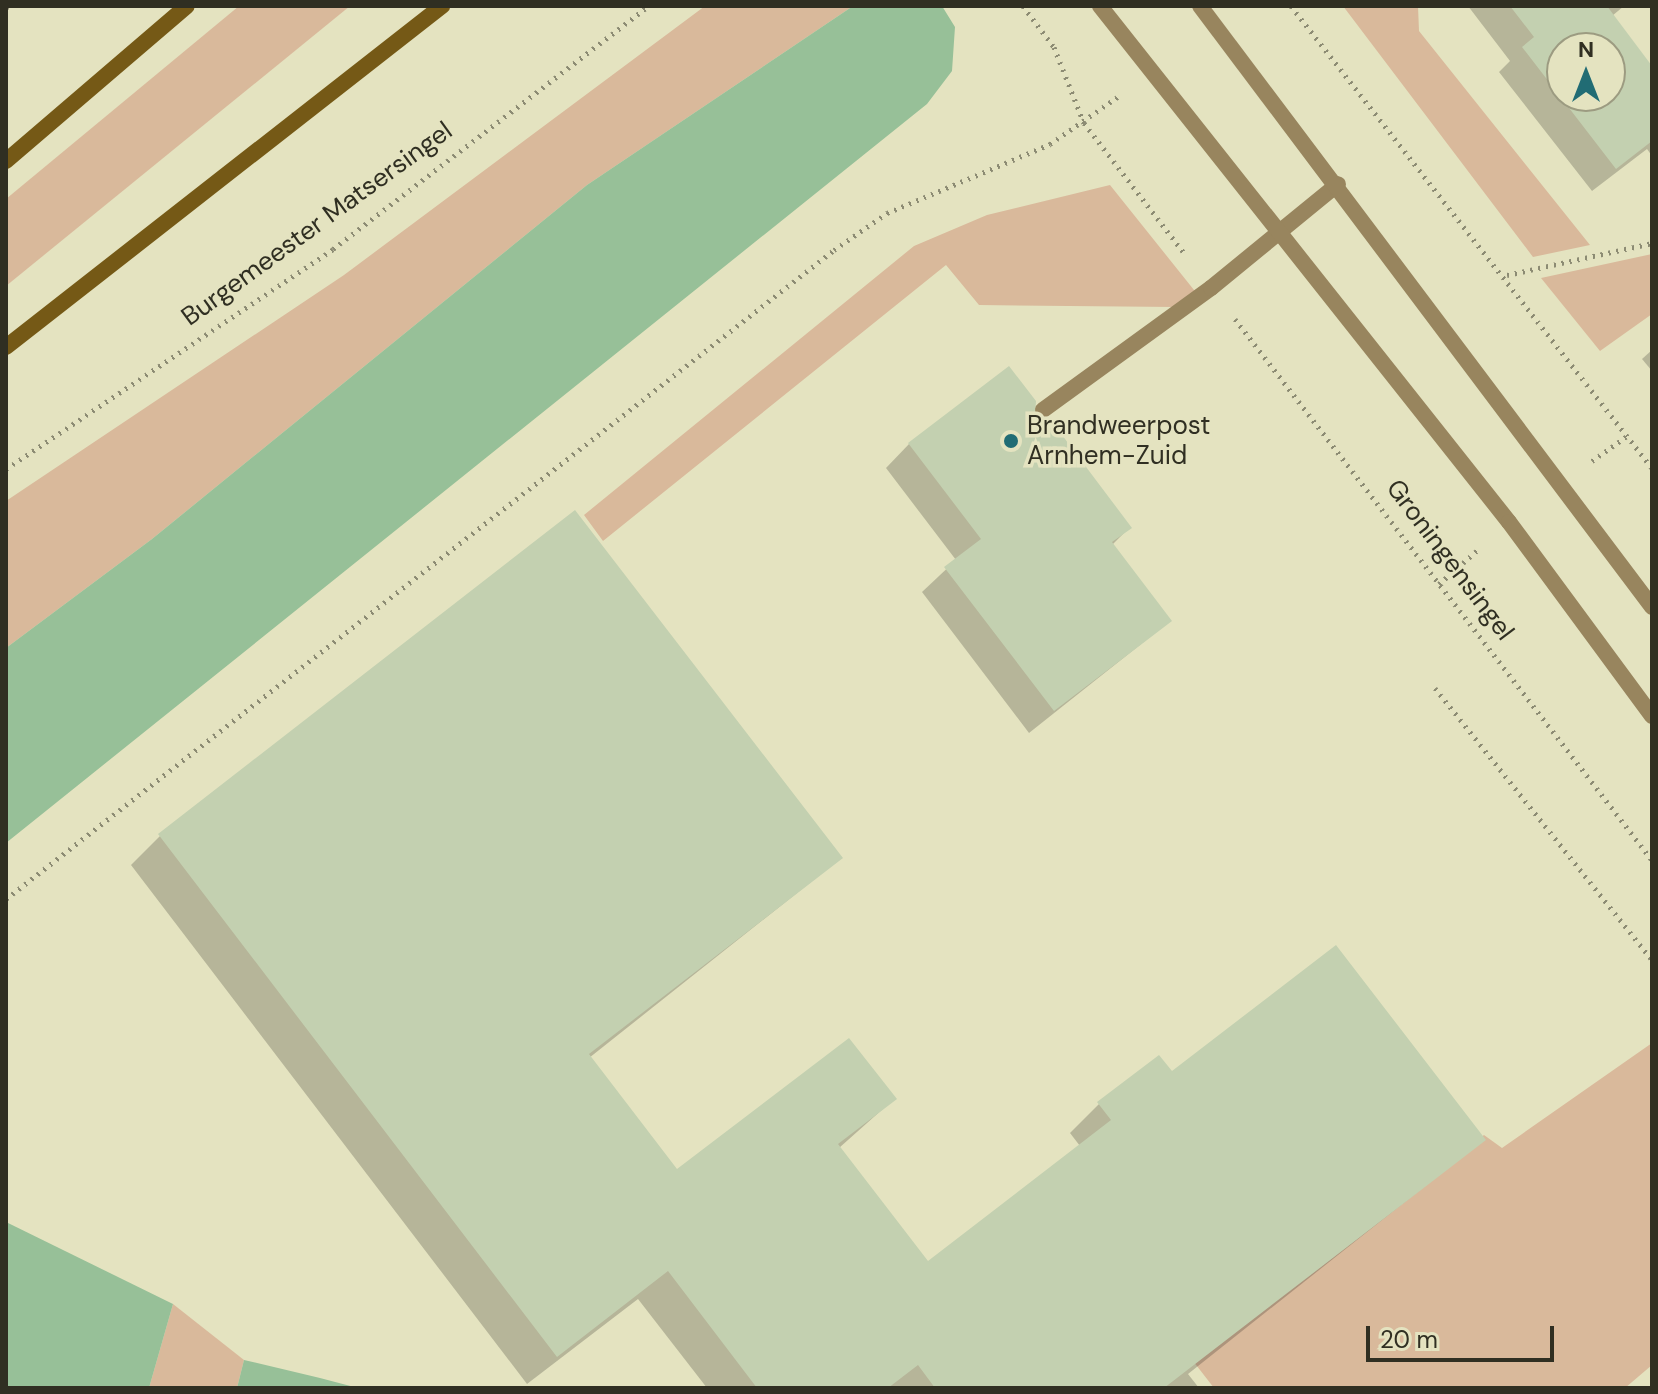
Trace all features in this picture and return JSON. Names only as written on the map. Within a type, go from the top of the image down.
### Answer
[{"type":"main road","points":[[6,161],[187,6]]},
{"type":"main road","points":[[6,347],[442,6]]},
{"type":"street","points":[[1100,6],[1279,232],[1652,716]]},
{"type":"street","points":[[1200,6],[1338,184],[1652,607]]},
{"type":"street","points":[[1043,410],[1211,288],[1338,184]]},
{"type":"path","name":"Burgemeester Matsersingel","points":[[6,469],[333,249],[649,6]]},
{"type":"path","name":"Groningensingel","points":[[1023,6],[1054,47],[1084,123],[1652,860]]},
{"type":"path","points":[[1291,6],[1507,275],[1652,468]]},
{"type":"path","points":[[6,899],[834,250],[887,213],[1084,123]]},
{"type":"path","points":[[1507,275],[1652,243]]},
{"type":"path","points":[[1435,688],[1652,960]]},
{"type":"shaded area","points":[[239,6],[350,6],[6,286],[6,199]]},
{"type":"shaded area","points":[[705,6],[853,6],[587,185],[152,539],[6,648],[6,501],[344,275]]},
{"type":"shaded area","points":[[853,6],[942,6],[955,27],[952,71],[927,104],[6,843],[6,648],[152,539],[587,185]]},
{"type":"shaded area","points":[[1343,6],[1418,6],[1419,31],[1590,245],[1533,257]]},
{"type":"shaded area","points":[[1110,185],[1198,295],[1175,307],[979,305],[946,265],[603,541],[584,515],[914,246],[987,215]]},
{"type":"shaded area","points":[[1652,254],[1652,314],[1600,351],[1541,278]]},
{"type":"shaded area","points":[[1652,1043],[1652,1365],[1625,1388],[1214,1388],[1065,1196],[1273,1295],[1484,1135],[1502,1148]]},
{"type":"shaded area","points":[[6,1222],[173,1304],[149,1388],[6,1388]]},
{"type":"shaded area","points":[[173,1304],[244,1360],[237,1388],[149,1388]]},
{"type":"shaded area","points":[[244,1360],[320,1378],[358,1388],[237,1388]]},
{"type":"building","points":[[1510,6],[1607,6],[1652,66],[1652,141],[1616,169],[1572,112],[1626,112],[1626,32],[1546,32],[1546,78],[1522,47],[1534,37]]},
{"type":"building","points":[[1009,366],[1036,401],[1035,417],[1050,419],[1132,528],[1112,542],[1172,621],[1054,711],[944,567],[981,539],[908,443]]},
{"type":"building","points":[[575,510],[843,858],[589,1054],[677,1169],[849,1038],[897,1099],[838,1144],[928,1261],[1111,1120],[1097,1102],[1159,1055],[1172,1071],[1336,945],[1486,1140],[1164,1388],[935,1388],[918,1365],[888,1388],[757,1388],[668,1271],[557,1357],[158,834]]},
{"type":"place","name":"Brandweerpost Arnhem-Zuid","points":[[1011,441]]}]
